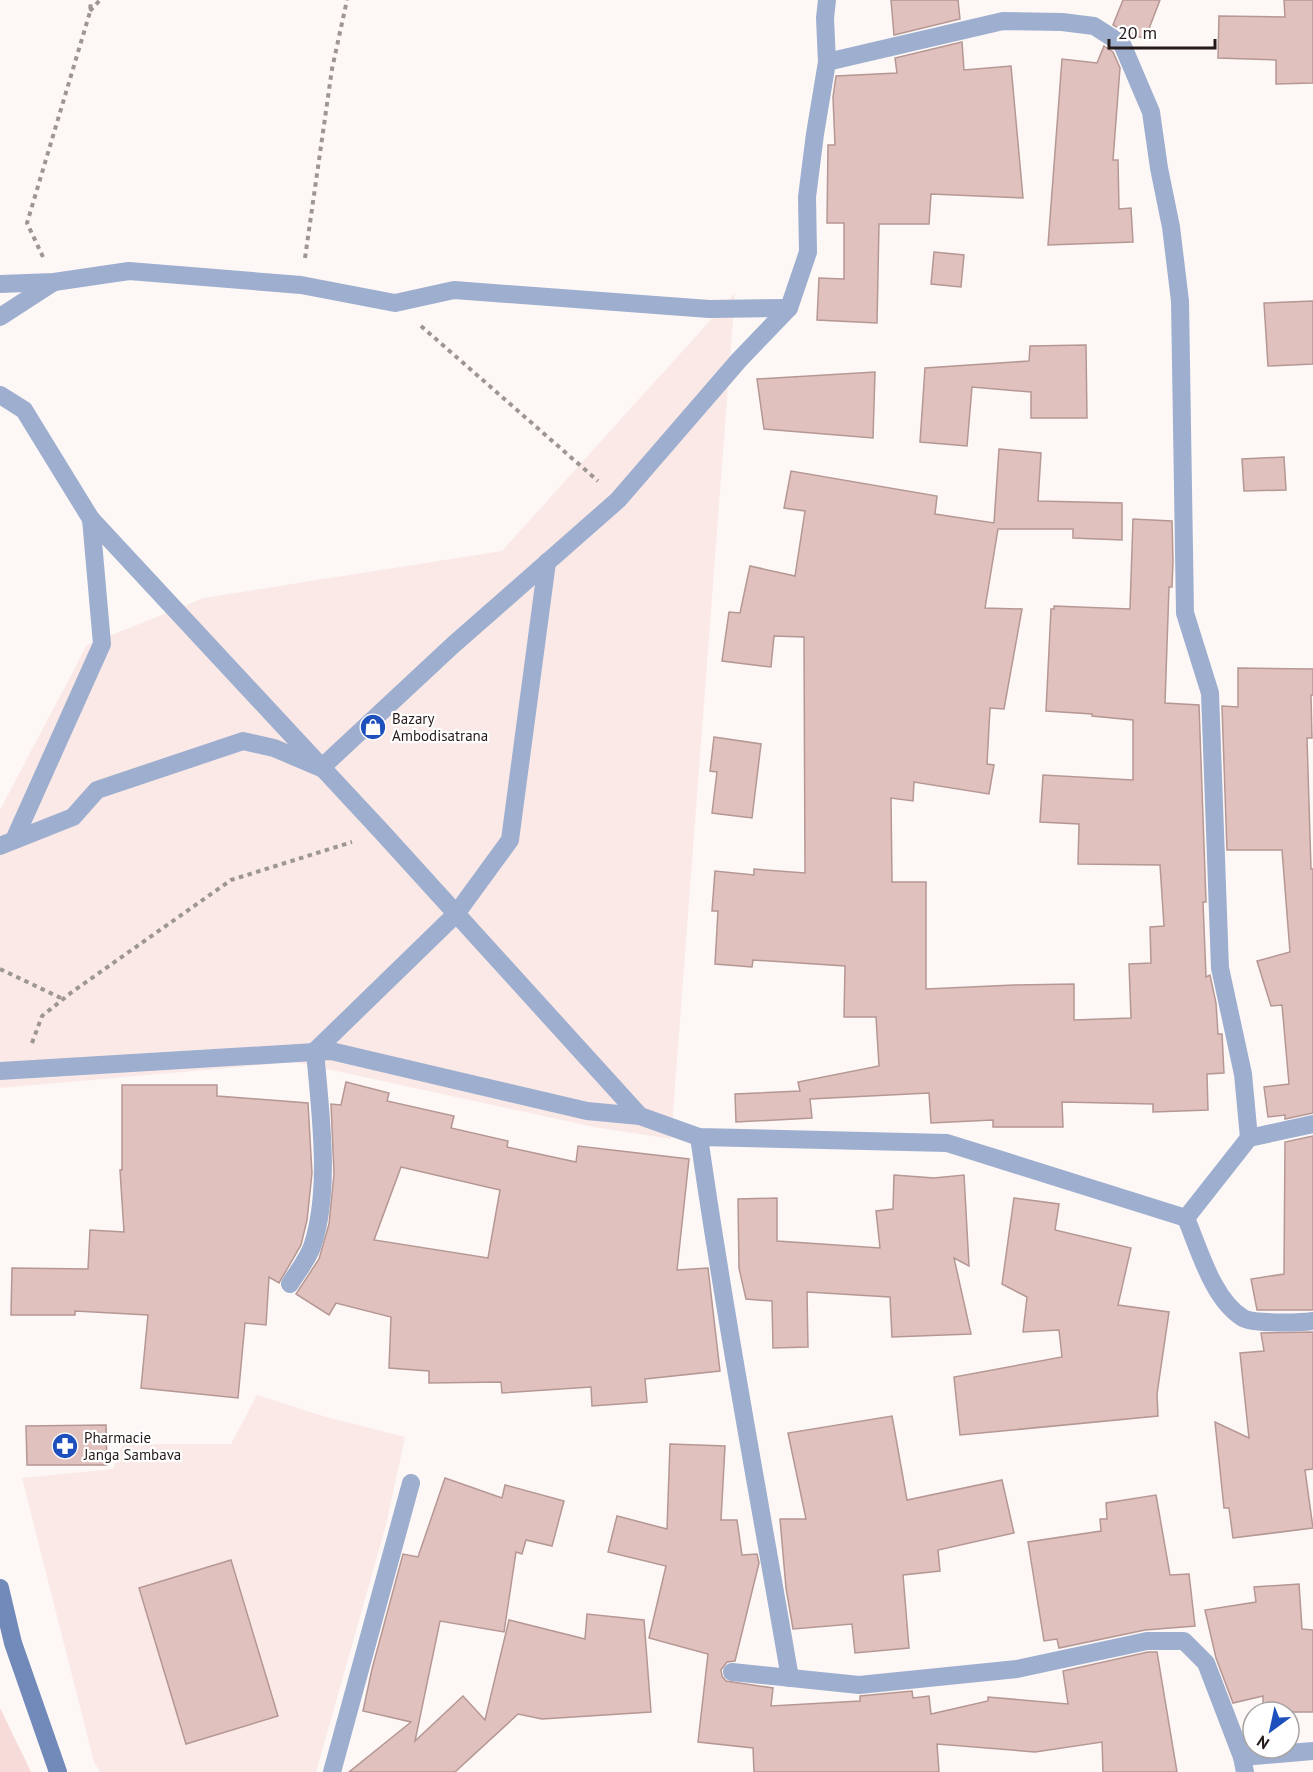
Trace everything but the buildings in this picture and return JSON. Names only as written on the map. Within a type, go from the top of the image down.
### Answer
[{"type":"main road","points":[[0,1588],[6,1646],[58,1772]]},
{"type":"street","points":[[321,768],[453,645],[618,500],[739,360],[789,308],[807,252],[807,197],[827,62],[825,18],[827,0]]},
{"type":"street","points":[[827,62],[1003,21],[1062,22],[1094,26],[1122,44],[1151,112],[1171,227],[1180,301],[1185,613],[1210,693],[1220,968],[1243,1074],[1249,1138]]},
{"type":"street","points":[[0,284],[54,282],[129,271],[301,285],[395,303],[454,290],[710,309],[789,308]]},
{"type":"street","points":[[0,317],[54,282]]},
{"type":"street","points":[[0,394],[24,410],[91,519],[382,832],[640,1116]]},
{"type":"street","points":[[7,843],[102,644],[91,519]]},
{"type":"street","points":[[315,1051],[456,914],[510,840],[547,562]]},
{"type":"street","points":[[7,843],[73,817],[96,790],[243,741],[274,748],[321,768]]},
{"type":"street","points":[[290,1284],[313,1246],[322,1193],[321,1126],[315,1051]]},
{"type":"street","points":[[0,1071],[331,1051],[587,1111],[640,1116],[699,1137],[948,1143],[1186,1218],[1221,1298],[1245,1319],[1295,1323],[1313,1321]]},
{"type":"street","points":[[1186,1218],[1249,1138],[1313,1124]]},
{"type":"street","points":[[699,1137],[718,1269],[790,1678]]},
{"type":"street","points":[[332,1772],[411,1483]]},
{"type":"street","points":[[732,1672],[859,1684],[1017,1669],[1147,1641],[1184,1641],[1206,1663],[1243,1765],[1313,1751]]},
{"type":"path","points":[[54,282],[27,223],[90,12],[91,0]]},
{"type":"path","points":[[90,12],[100,0]]},
{"type":"path","points":[[301,285],[332,69],[347,0]]},
{"type":"path","points":[[395,303],[618,500]]},
{"type":"path","points":[[22,1070],[42,1016],[231,880],[382,832]]},
{"type":"path","points":[[0,969],[63,999]]},
{"type":"shaded area","name":"Bazary Ambodisatrana","points":[[735,293],[671,1139],[594,1127],[295,1062],[0,1088],[0,810],[87,645],[204,598],[502,551]]},
{"type":"shaded area","points":[[257,1395],[326,1417],[405,1437],[386,1525],[316,1772],[100,1772],[94,1762],[22,1478],[113,1469],[123,1444],[231,1444]]},
{"type":"shaded area","points":[[0,1708],[31,1772],[0,1772]]},
{"type":"place","name":"Bazary Ambodisatrana","points":[[373,727]]},
{"type":"place","name":"Pharmacie Janga Sambava","points":[[65,1446]]}]
